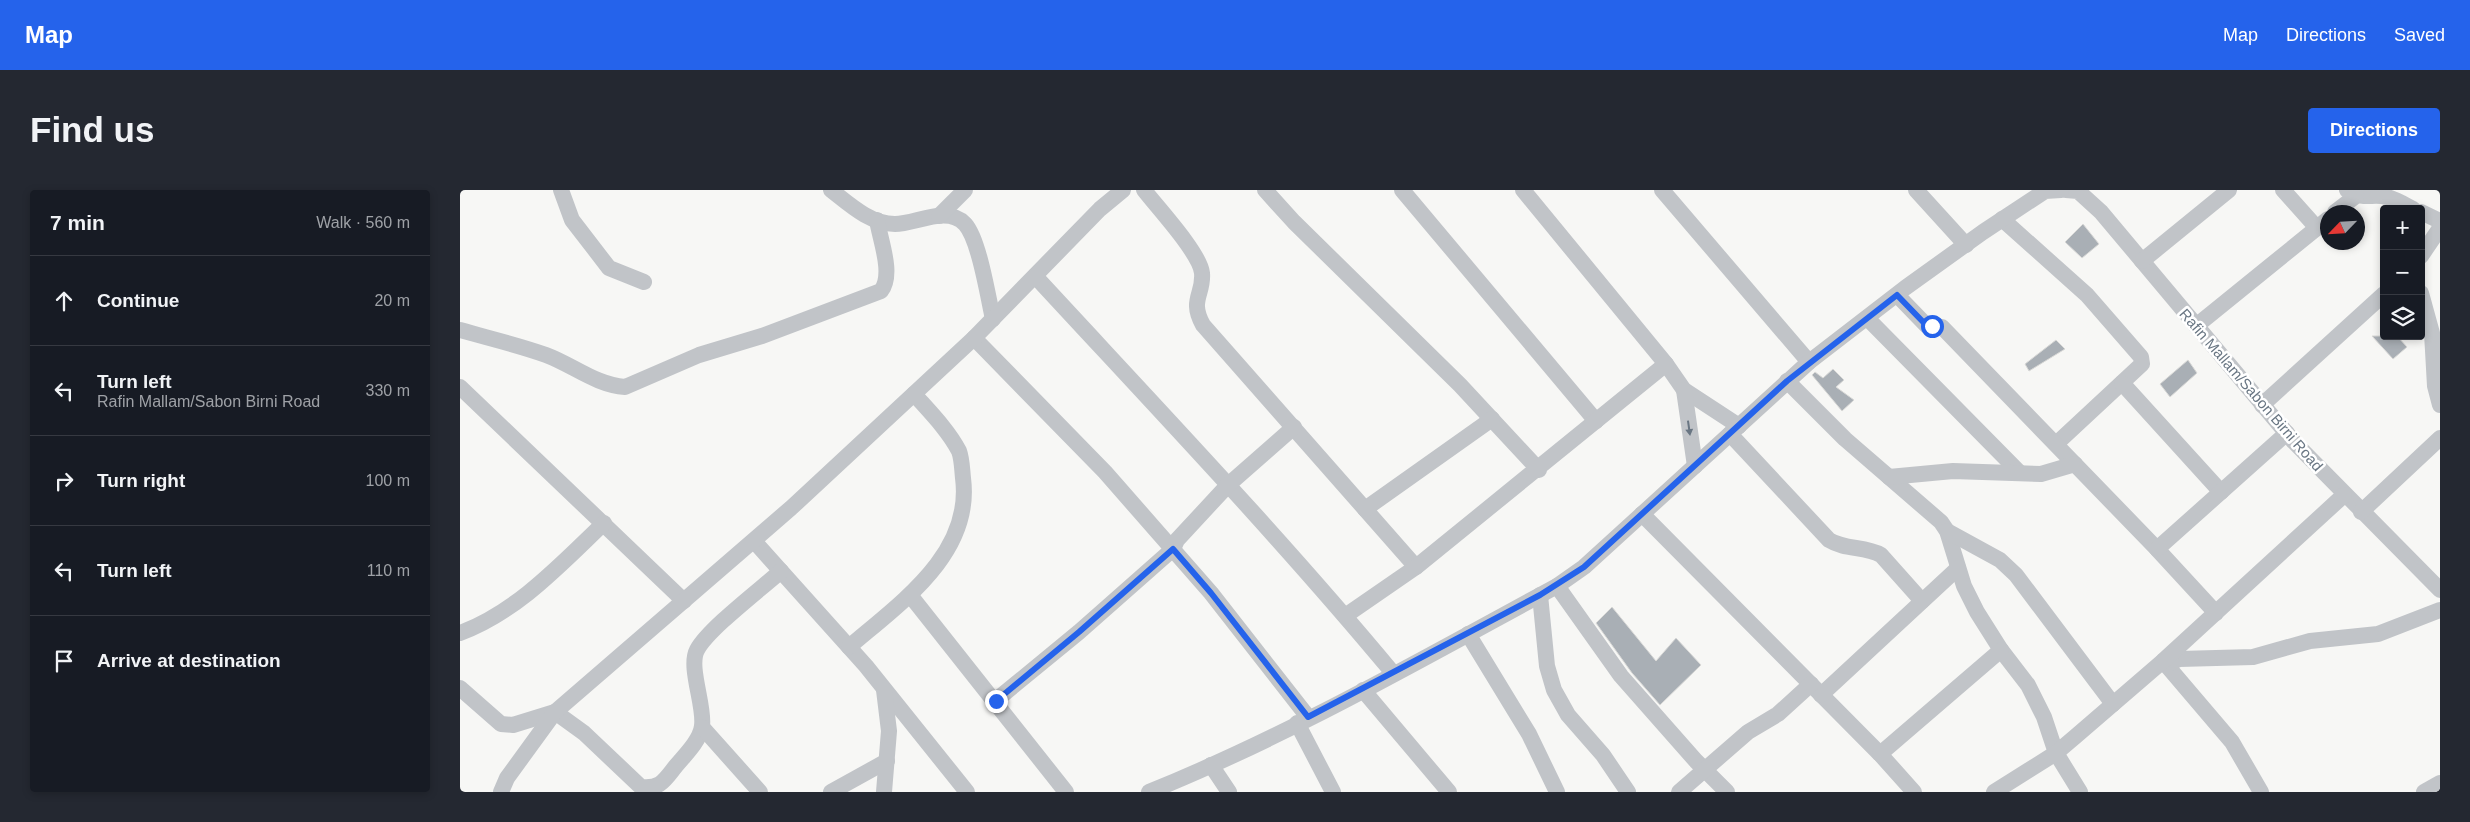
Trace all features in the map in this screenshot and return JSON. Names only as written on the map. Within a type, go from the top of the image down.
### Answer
[{"type":"street","points":[[561,190],[572,220],[609,268],[644,282]]},
{"type":"street","points":[[831,190],[856,210],[877,220],[894,224],[938,216],[957,217],[966,225],[975,245],[993,319]]},
{"type":"street","points":[[938,216],[964,190]]},
{"type":"street","points":[[501,792],[507,778],[555,712],[754,541],[974,338],[1100,209],[1124,190]]},
{"type":"street","points":[[1144,190],[1200,264],[1202,282],[1196,300],[1198,316],[1203,325],[1416,567]]},
{"type":"street","points":[[1265,190],[1294,222],[1460,385],[1538,470]]},
{"type":"street","points":[[1402,190],[1596,421]]},
{"type":"street","points":[[1523,190],[1666,364],[1684,390],[1734,430],[1829,540],[1838,545],[1873,551],[1881,555],[1922,601]]},
{"type":"street","points":[[1662,190],[1809,362]]},
{"type":"street","points":[[1916,190],[1966,245]]},
{"type":"street","points":[[1149,792],[1211,765],[1362,690],[1557,586],[1584,567],[1809,362],[2002,219],[2045,191],[2061,190]]},
{"type":"street","name":"Rafin Mallam/Sabon Birni Road","points":[[2074,190],[2101,212],[2287,434],[2344,495],[2437,582]]},
{"type":"street","points":[[2142,261],[2229,190]]},
{"type":"street","points":[[2283,190],[2320,221]]},
{"type":"street","points":[[2342,205],[2352,193],[2368,198],[2387,198],[2404,205]]},
{"type":"street","points":[[2425,214],[2440,221]]},
{"type":"street","points":[[2002,219],[2074,282],[2141,358],[2142,364],[2056,444]]},
{"type":"street","points":[[460,330],[547,355],[591,377],[615,386],[625,387],[699,355],[762,336],[881,291],[886,284],[887,275],[877,220]]},
{"type":"street","points":[[2196,326],[2320,225]]},
{"type":"street","points":[[2425,250],[2440,228]]},
{"type":"street","points":[[1035,276],[1228,484],[1345,616],[1393,674]]},
{"type":"street","points":[[1897,295],[1927,326],[1942,327],[2157,549],[2216,613]]},
{"type":"street","points":[[2262,404],[2383,295]]},
{"type":"street","points":[[2422,295],[2436,330],[2434,386],[2440,405]]},
{"type":"street","points":[[1867,318],[2020,473]]},
{"type":"street","points":[[974,338],[1105,472],[1211,593],[1302,720],[1333,792]]},
{"type":"street","points":[[1345,616],[1416,567],[1538,470],[1666,364]]},
{"type":"street","points":[[1787,381],[1851,444],[1935,515],[1947,531],[1958,568],[1977,612],[2001,650],[2028,684],[2044,717],[2056,753],[2080,792]]},
{"type":"street","points":[[2122,383],[2221,492]]},
{"type":"street","points":[[460,386],[684,601]]},
{"type":"street","points":[[1684,390],[1694,466]]},
{"type":"street","points":[[849,647],[910,595],[937,567],[949,546],[962,511],[965,491],[960,454],[945,428],[914,394]]},
{"type":"street","points":[[1365,509],[1492,420]]},
{"type":"street","points":[[996,701],[1079,632],[1173,549],[1177,540],[1228,484],[1294,427]]},
{"type":"street","points":[[2157,549],[2287,434]]},
{"type":"street","points":[[2362,512],[2440,438]]},
{"type":"street","points":[[1889,477],[1953,472],[2041,474],[2075,464]]},
{"type":"street","points":[[1994,792],[2056,753],[2164,663],[2344,495]]},
{"type":"street","points":[[1642,514],[1880,754],[1909,791]]},
{"type":"street","points":[[460,633],[484,624],[545,580],[604,523]]},
{"type":"street","points":[[1947,531],[2000,560],[2016,575],[2113,704]]},
{"type":"street","points":[[754,541],[849,647],[967,792]]},
{"type":"street","points":[[1679,792],[1748,732],[1816,689],[1922,601],[1958,568]]},
{"type":"street","points":[[555,712],[584,733],[641,787],[653,788],[662,783],[691,747],[702,727],[695,663],[696,651],[707,636],[781,571]]},
{"type":"street","points":[[1557,586],[1585,623],[1605,655],[1704,770],[1727,792]]},
{"type":"street","points":[[910,595],[996,701],[1066,792]]},
{"type":"street","points":[[1540,595],[1547,666],[1554,690],[1568,714],[1603,755],[1628,792]]},
{"type":"street","points":[[2164,663],[2179,659],[2253,657],[2310,641],[2378,634],[2440,610]]},
{"type":"street","points":[[1468,634],[1529,734],[1557,792]]},
{"type":"street","points":[[1880,754],[2001,650]]},
{"type":"street","points":[[2164,663],[2232,742],[2261,792]]},
{"type":"street","points":[[460,688],[501,724],[507,726],[555,712]]},
{"type":"street","points":[[884,690],[889,731],[884,792]]},
{"type":"street","points":[[1362,690],[1449,792]]},
{"type":"street","points":[[702,727],[760,792]]},
{"type":"street","points":[[831,792],[887,762]]},
{"type":"street","points":[[1211,765],[1229,792]]},
{"type":"street","points":[[2424,792],[2440,782]]},
{"type":"building","points":[[2083,224],[2099,244],[2082,258],[2065,242]]},
{"type":"building","points":[[2372,336],[2380,336],[2380,340],[2401,340],[2407,347],[2393,359]]},
{"type":"building","points":[[2056,340],[2065,349],[2029,371],[2025,364]]},
{"type":"building","points":[[2188,360],[2197,373],[2170,397],[2160,384]]},
{"type":"building","points":[[1833,369],[1844,380],[1836,387],[1854,400],[1842,411],[1812,375],[1815,372],[1823,378]]},
{"type":"building","points":[[1612,607],[1656,661],[1676,638],[1701,665],[1660,705],[1632,673],[1596,623]]},
{"type":"route","points":[[996,701],[1079,632],[1173,549],[1211,593],[1308,717],[1557,586],[1584,567],[1787,381],[1897,295],[1927,326],[1932,326]]}]
